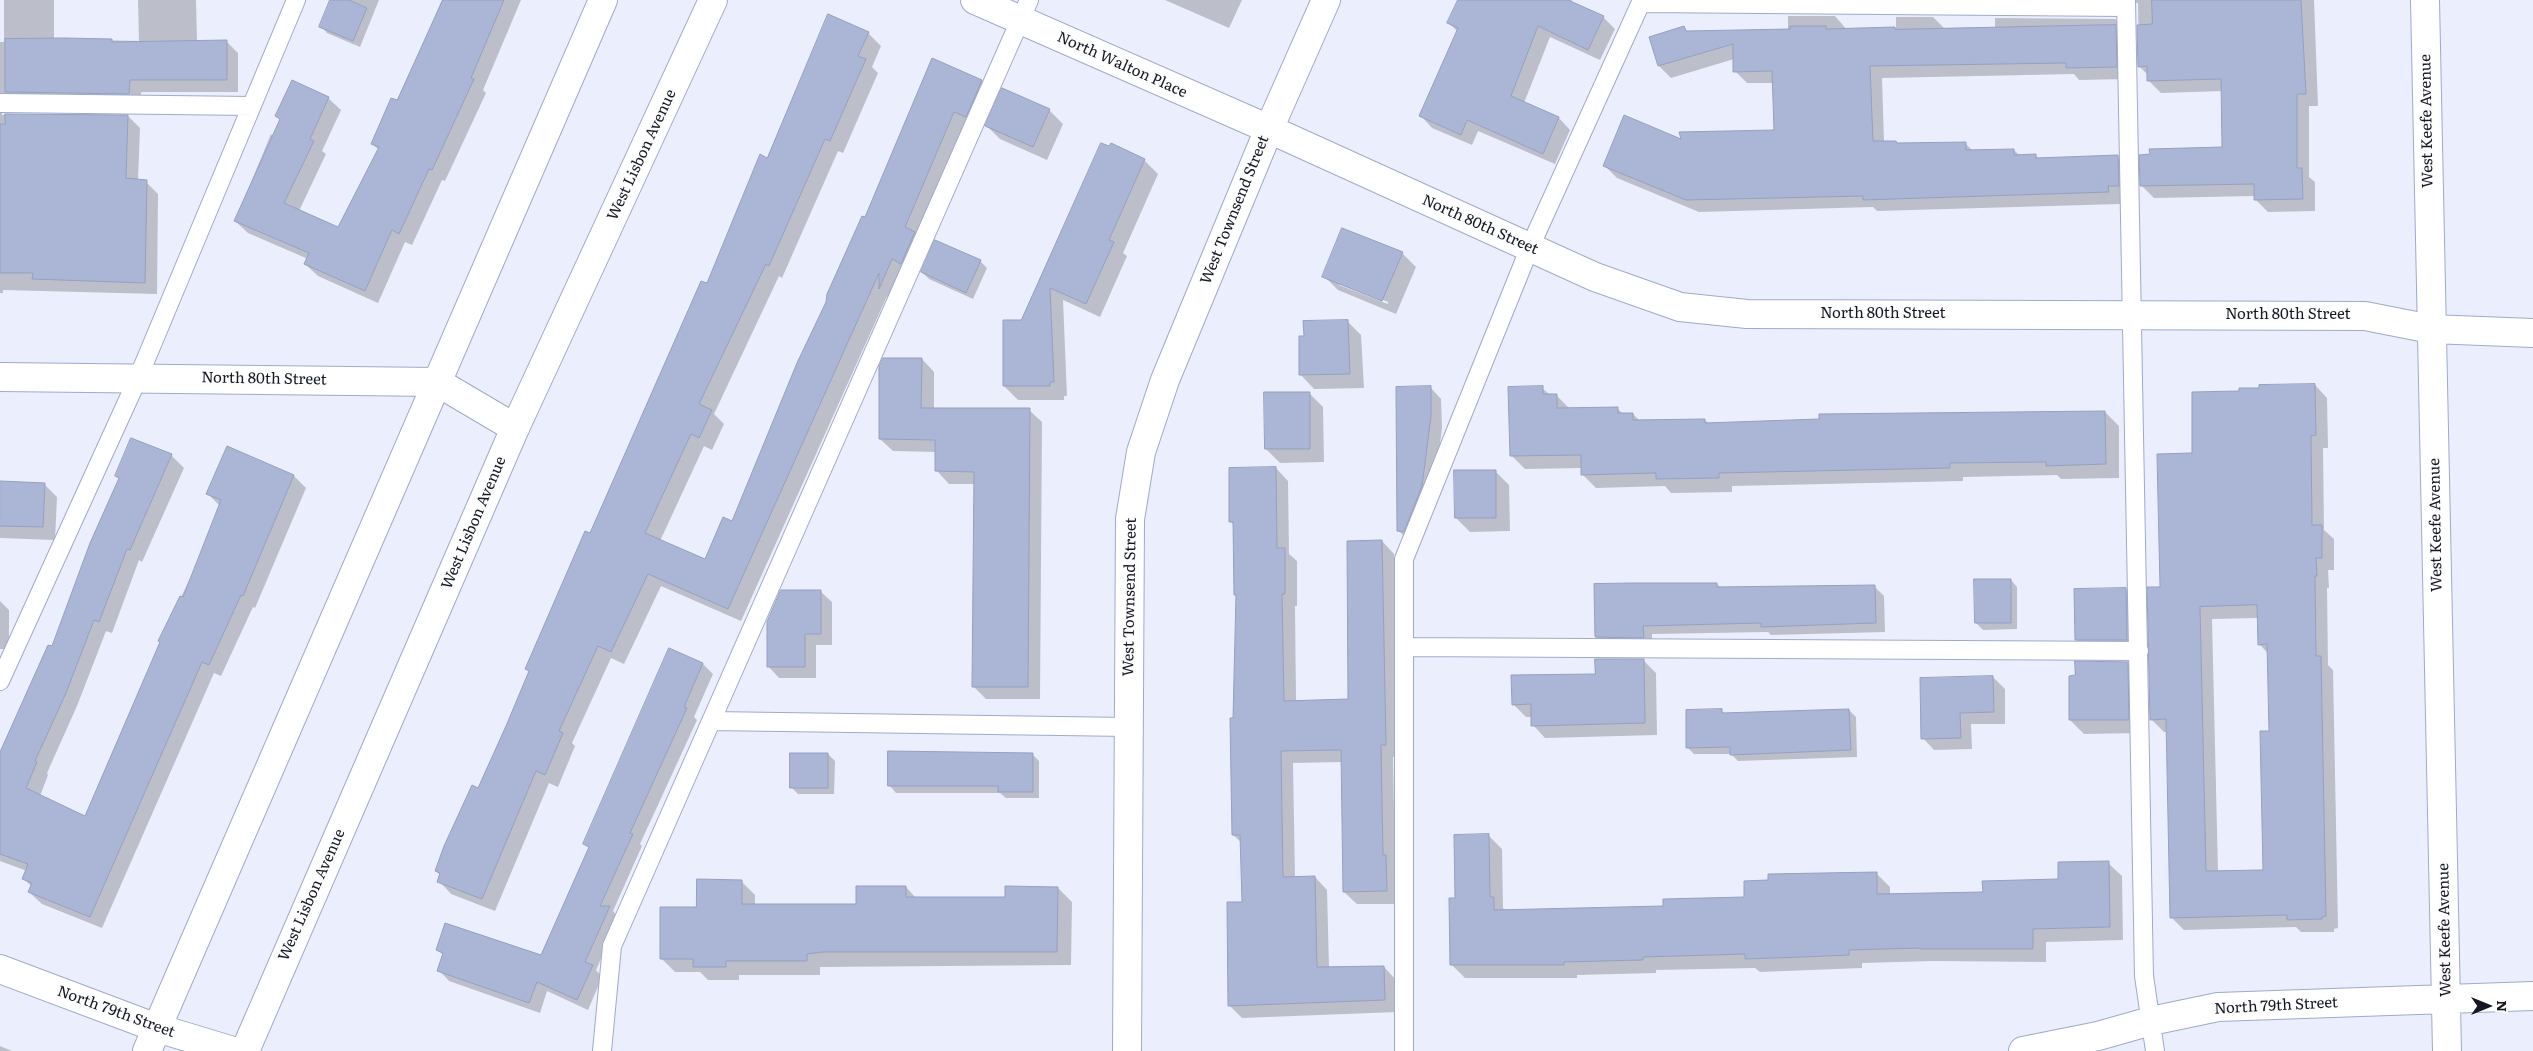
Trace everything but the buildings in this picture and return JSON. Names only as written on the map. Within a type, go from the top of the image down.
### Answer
[{"type":"street","points":[[152,1040],[603,0]]},
{"type":"street","name":"West Lisbon Avenue","points":[[245,1051],[516,428],[713,0]]},
{"type":"street","name":"North Walton Place","points":[[975,0],[1025,10],[1269,129]]},
{"type":"street","name":"West Townsend Street","points":[[1127,1051],[1130,519],[1141,452],[1165,380],[1269,129],[1326,0]]},
{"type":"street","name":"West Keefe Avenue","points":[[2425,0],[2447,1051]]},
{"type":"street","name":"North 80th Street","points":[[1269,129],[1595,277],[1680,307],[1747,314],[2366,316],[2431,329],[2533,333]]},
{"type":"street","name":"North 80th Street","points":[[0,377],[437,382],[516,428]]},
{"type":"street","name":"North 79th Street","points":[[0,969],[152,1040],[234,1051]]},
{"type":"street","name":"North 79th Street","points":[[2023,1051],[2098,1036],[2151,1021],[2218,1007],[2307,1002],[2446,1000],[2533,996]]},
{"type":"lane","points":[[0,681],[5,660],[138,378],[296,0]]},
{"type":"lane","points":[[1404,1051],[1404,559],[1530,247],[1642,1],[2126,3],[2144,976],[2155,1051]]},
{"type":"lane","points":[[602,1051],[612,946],[1025,10]]},
{"type":"lane","points":[[0,102],[252,106]]},
{"type":"lane","points":[[1404,647],[2139,651]]},
{"type":"lane","points":[[711,721],[1129,727]]}]
